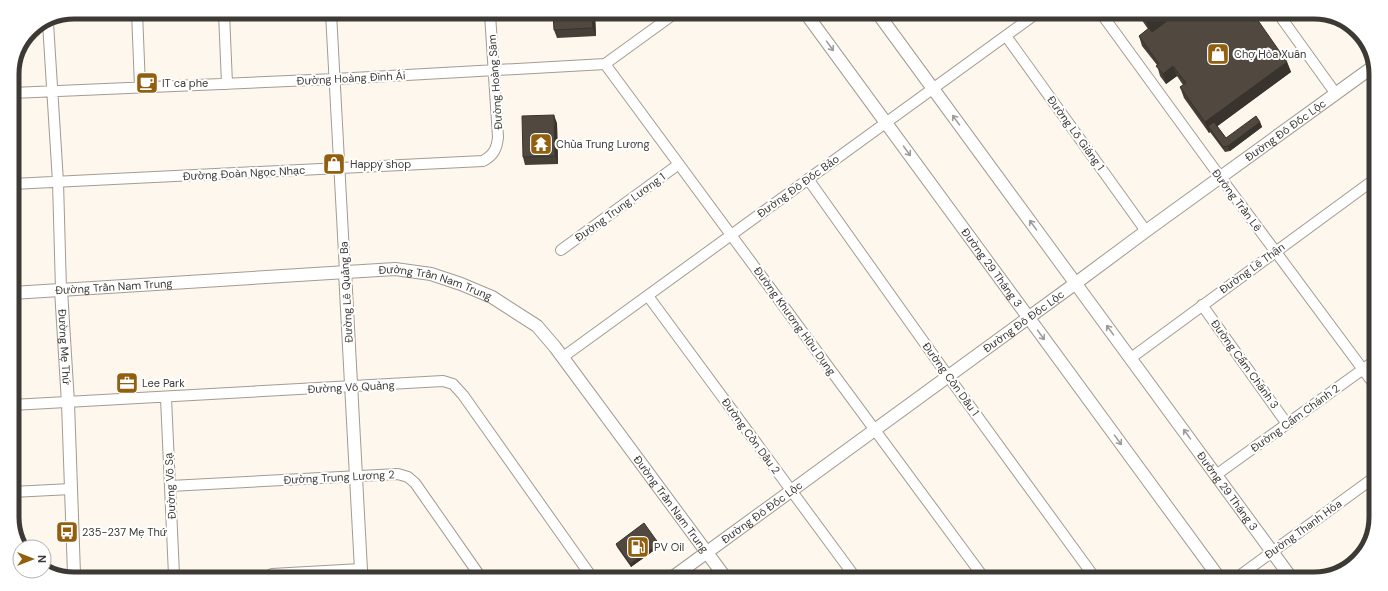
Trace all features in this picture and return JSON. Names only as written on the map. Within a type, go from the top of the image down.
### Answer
[{"type":"street","points":[[137,19],[140,87]]},
{"type":"street","points":[[224,19],[227,84]]},
{"type":"street","name":"Đường Lê Quảng Ba","points":[[331,19],[356,477],[363,572]]},
{"type":"street","name":"Đường Hoàng Sâm","points":[[490,19],[498,130],[495,151]]},
{"type":"street","points":[[605,64],[667,19]]},
{"type":"street","name":"Đường 29 Tháng 3","points":[[810,19],[1215,572]]},
{"type":"street","name":"Đường 29 Tháng 3","points":[[882,19],[1287,572]]},
{"type":"street","name":"Đường Đô Đốc Bảo","points":[[563,357],[1029,19]]},
{"type":"street","name":"Đường Trần Lê","points":[[1105,19],[1369,378]]},
{"type":"street","points":[[1282,19],[1336,94]]},
{"type":"street","name":"Đường Mẹ Thứ","points":[[48,26],[58,182],[74,572]]},
{"type":"street","name":"Đường Lỗ Giáng 1","points":[[1006,36],[1146,230]]},
{"type":"street","name":"Đường Hoàng Đình Ái","points":[[19,93],[335,79],[605,64]]},
{"type":"street","name":"Đường Khương Hữu Dụng","points":[[605,64],[732,234],[980,572]]},
{"type":"street","name":"Đường Đô Đốc Lộc","points":[[680,572],[1029,318],[1146,230],[1221,178],[1369,70]]},
{"type":"street","name":"Đường Đoàn Ngọc Nhạc","points":[[19,184],[475,162],[487,158],[495,151]]},
{"type":"street","name":"Đường Trung Lương 1","points":[[561,250],[679,164]]},
{"type":"street","name":"Đường Cồn Dầu 1","points":[[808,178],[948,376],[1092,572]]},
{"type":"street","name":"Đường Lê Thận","points":[[1130,358],[1369,183]]},
{"type":"street","name":"Đường Trần Nam Trung","points":[[19,293],[395,269],[431,274],[461,284],[492,297],[537,326],[563,357],[721,572]]},
{"type":"street","name":"Đường Cồn Dầu 2","points":[[648,296],[851,572]]},
{"type":"street","name":"Đường Cẩm Chánh 3","points":[[1202,305],[1287,424]]},
{"type":"street","name":"Đường Cẩm Chánh 2","points":[[1216,474],[1369,365]]},
{"type":"street","name":"Đường Võ Quảng","points":[[19,405],[166,398],[443,381],[453,384],[463,395],[588,572]]},
{"type":"street","name":"Đường Võ Sạ","points":[[166,398],[174,572]]},
{"type":"street","name":"Đường Trung Lương 2","points":[[170,486],[398,474],[408,477],[415,483],[477,572]]},
{"type":"street","name":"Đường Thanh Hóa","points":[[1244,572],[1369,481]]},
{"type":"street","points":[[19,492],[71,489]]},
{"type":"building","points":[[553,19],[592,19],[593,28],[554,30]]},
{"type":"building","points":[[1170,19],[1252,19],[1254,22],[1257,19],[1287,62],[1205,122],[1180,87],[1186,83],[1173,66],[1163,74],[1156,66],[1159,64],[1139,36],[1149,28],[1152,32]]},
{"type":"building","name":"Chùa Trung Lương","points":[[554,115],[555,156],[523,157],[522,116]]},
{"type":"building","points":[[1256,116],[1260,122],[1228,146],[1223,147],[1208,126],[1214,122],[1226,138]]},
{"type":"building","name":"PV Oil","points":[[644,523],[659,544],[630,564],[616,544]]},
{"type":"place","name":"Chợ Hòa Xuân","points":[[1218,54]]},
{"type":"place","name":"IT ca phe","points":[[147,83]]},
{"type":"place","name":"Chùa Trung Lương","points":[[541,144]]},
{"type":"place","name":"Happy shop","points":[[334,164]]},
{"type":"place","name":"Lee Park","points":[[127,383]]},
{"type":"place","name":"235-237 Mẹ Thứ","points":[[67,532]]},
{"type":"place","name":"PV Oil","points":[[638,547]]}]
